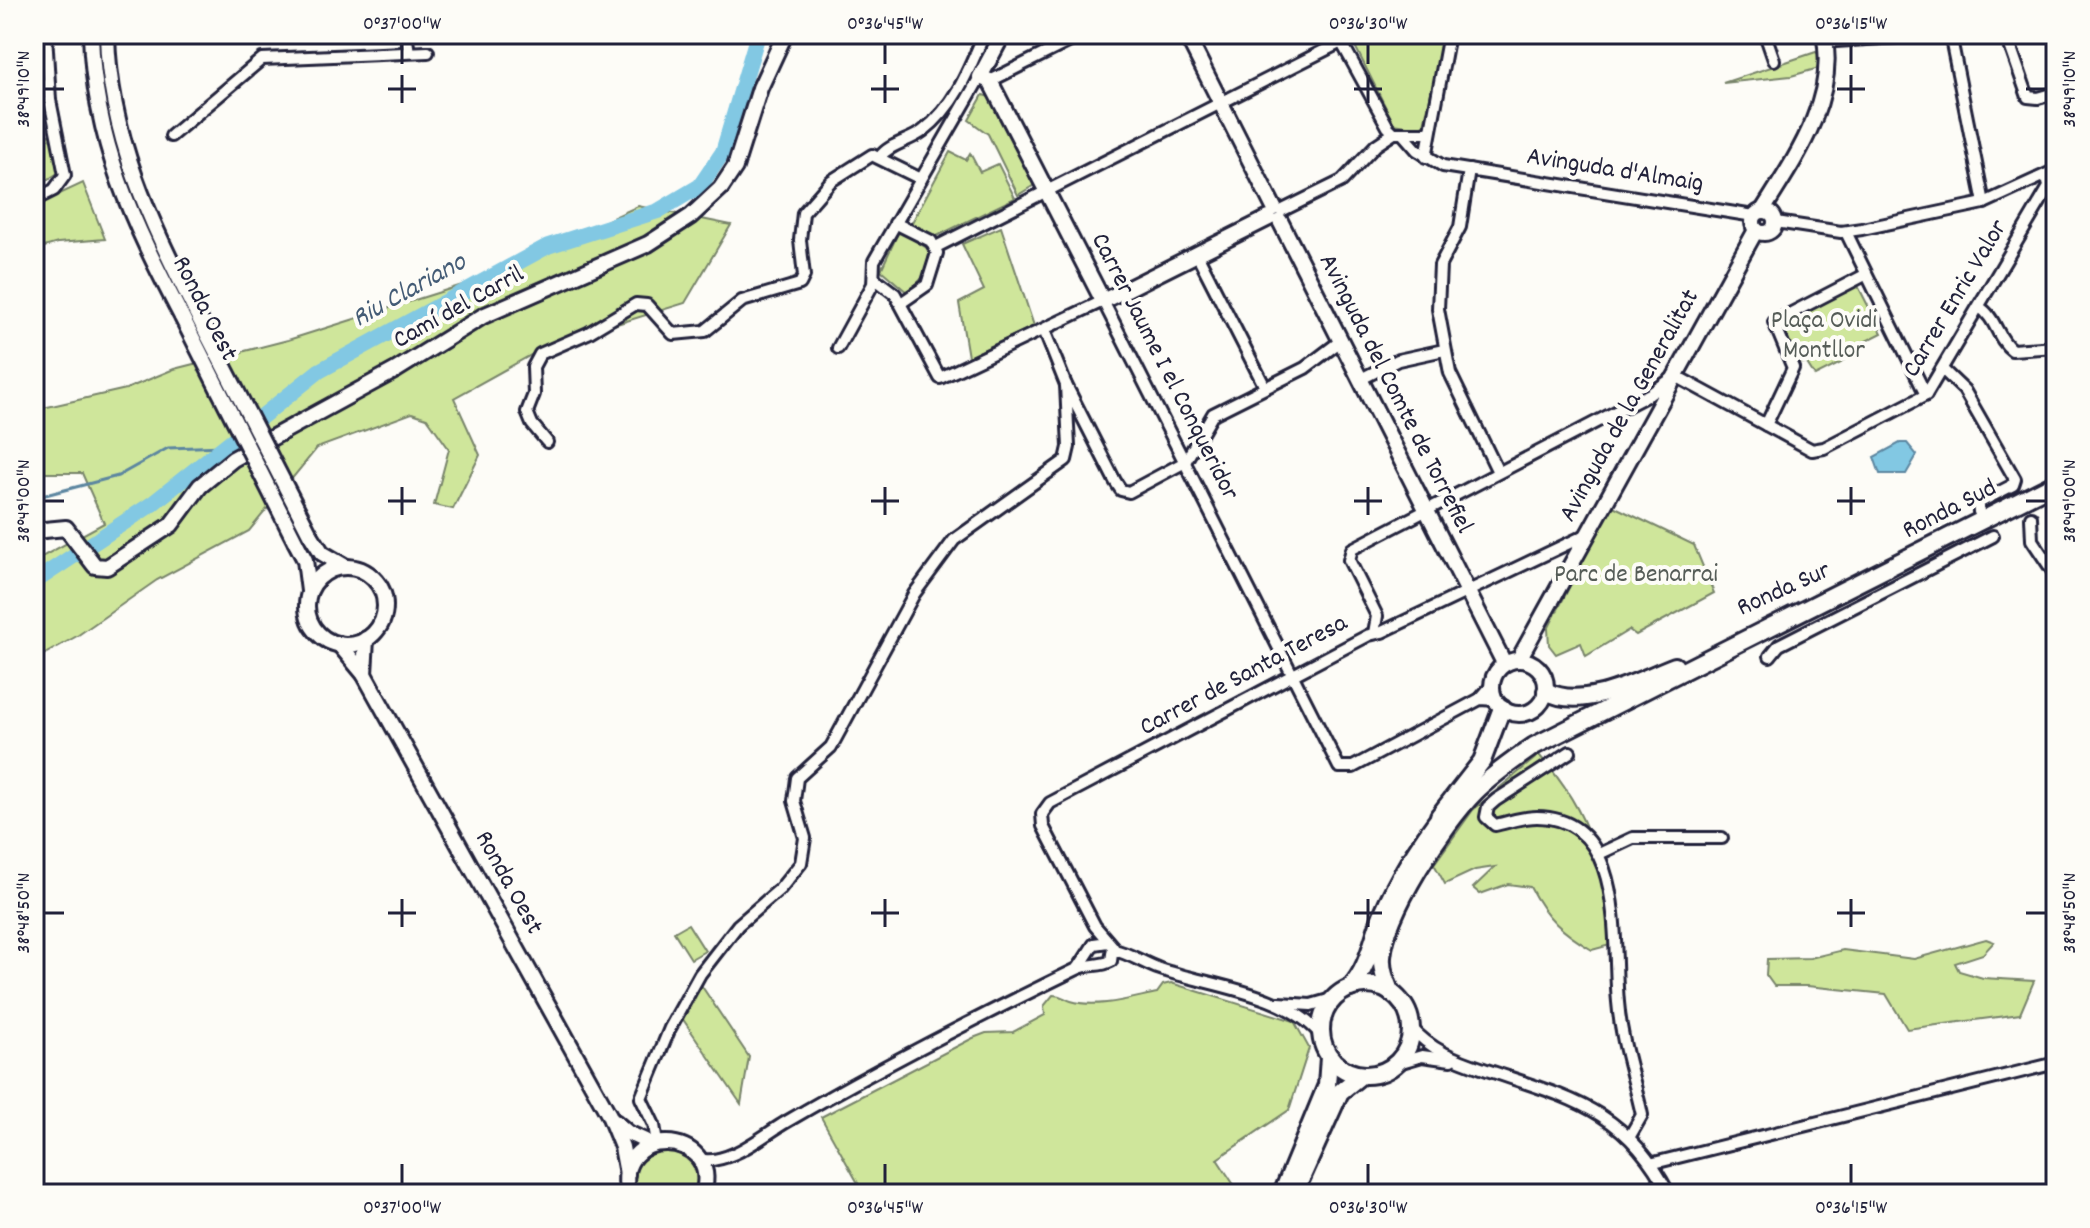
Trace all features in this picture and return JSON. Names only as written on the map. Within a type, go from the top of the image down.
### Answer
[{"type":"main road","name":"Ronda Sud","points":[[1865,579],[2056,483]]},
{"type":"main road","name":"Ronda Sur","points":[[1350,988],[1362,973],[1389,902],[1428,832],[1455,798],[1524,741],[1675,666],[1865,579]]},
{"type":"main road","name":"Ronda Sur","points":[[1391,993],[1382,965],[1391,927],[1436,841],[1455,814],[1491,777],[1534,746],[1865,579]]},
{"type":"main road","points":[[1546,691],[1561,697],[1589,695],[1675,666]]},
{"type":"main road","points":[[1428,832],[1482,761],[1493,703]]},
{"type":"main road","points":[[1294,1194],[1340,1092],[1360,1076],[1381,1073],[1398,1063],[1406,1052],[1411,1027],[1405,1007],[1391,993],[1378,986],[1350,988],[1332,999],[1322,1015],[1320,1034],[1329,1057],[1337,1066],[1360,1076]]},
{"type":"main road","points":[[1282,1194],[1327,1085],[1329,1057]]},
{"type":"street","points":[[34,200],[54,190],[65,175],[48,83],[46,34]]},
{"type":"street","name":"Ronda Oest","points":[[91,34],[100,120],[114,173],[135,227],[305,560],[309,594]]},
{"type":"street","name":"Ronda Oest","points":[[107,34],[116,115],[129,168],[148,218],[310,534],[322,553],[346,567]]},
{"type":"street","points":[[406,34],[409,52]]},
{"type":"street","name":"Camí del Carril","points":[[34,531],[60,527],[75,536],[99,568],[107,567],[141,548],[171,525],[200,486],[220,467],[295,422],[396,370],[483,316],[648,244],[691,216],[721,188],[735,167],[760,88],[785,34]]},
{"type":"street","points":[[880,157],[920,133],[949,104],[962,84],[984,34]]},
{"type":"street","points":[[838,348],[874,278],[874,261],[921,179],[985,79],[1003,34]]},
{"type":"street","points":[[985,79],[1084,34]]},
{"type":"street","name":"Avinguda del Comte de Torrefiel","points":[[1186,34],[1467,590],[1512,659]]},
{"type":"street","points":[[936,247],[1339,38],[1357,34]]},
{"type":"street","points":[[1426,157],[1449,34]]},
{"type":"street","points":[[1765,34],[1774,60]]},
{"type":"street","points":[[1828,40],[1947,34],[1984,203]]},
{"type":"street","points":[[2006,34],[2028,97],[2038,98],[2056,93]]},
{"type":"street","points":[[1339,38],[1398,133],[1426,157]]},
{"type":"street","name":"Avinguda de la Generalitat","points":[[1512,659],[1586,535],[1818,110],[1826,71],[1828,40]]},
{"type":"street","points":[[171,136],[262,59],[428,52]]},
{"type":"street","name":"Carrer Jaume I el Conqueridor","points":[[985,79],[1047,190],[1334,761],[1346,769],[1442,723],[1493,703]]},
{"type":"street","points":[[34,90],[48,83]]},
{"type":"street","points":[[874,278],[892,289],[940,378],[1044,330],[1342,181],[1376,145],[1398,133],[1429,133]]},
{"type":"street","points":[[547,442],[527,412],[534,394],[533,367],[543,352],[588,333],[636,304],[647,305],[670,333],[687,335],[705,331],[742,301],[796,287],[804,276],[800,240],[805,208],[846,168],[865,157],[880,157],[921,179]]},
{"type":"street","name":"Avinguda d'Almaig","points":[[1426,157],[1435,164],[1758,219]]},
{"type":"street","points":[[1469,170],[1460,227],[1448,246],[1439,271],[1438,302],[1450,373],[1498,472]]},
{"type":"street","points":[[1776,222],[1846,232],[1984,203],[2052,172]]},
{"type":"street","name":"Carrer Enric Valor","points":[[1766,425],[1812,450],[1820,450],[1926,395],[2049,187],[2052,172]]},
{"type":"street","points":[[1771,212],[1776,222],[1767,233],[1758,219],[1771,212]]},
{"type":"street","points":[[895,223],[936,247]]},
{"type":"street","points":[[1846,232],[1926,395]]},
{"type":"street","points":[[901,303],[917,295],[930,280],[936,247]]},
{"type":"street","points":[[1197,254],[1265,387]]},
{"type":"street","points":[[1374,633],[1377,616],[1348,555],[1352,549],[1650,394],[1673,376],[1766,425],[1793,372],[1793,364],[1774,325],[1779,318],[1865,275]]},
{"type":"street","points":[[1979,307],[1989,315],[2004,344],[2012,350],[2056,347]]},
{"type":"street","points":[[1044,330],[1066,385],[1119,488],[1125,492],[1185,462],[1209,418],[1305,368],[1342,340]]},
{"type":"street","points":[[1361,379],[1398,360],[1444,350]]},
{"type":"street","points":[[1942,369],[1964,390],[2015,479],[2010,486],[1978,503],[1979,512]]},
{"type":"street","points":[[627,1174],[631,1161],[654,1143],[654,1125],[641,1098],[676,1014],[700,974],[731,934],[787,882],[801,863],[805,838],[794,801],[797,778],[831,747],[900,618],[946,548],[1066,460],[1069,447],[1066,385]]},
{"type":"street","points":[[2031,517],[2032,540],[2056,576]]},
{"type":"street","name":"Carrer de Santa Teresa","points":[[1320,1034],[1307,1020],[1269,1002],[1137,961],[1112,950],[1095,926],[1043,826],[1044,810],[1374,633],[1586,535]]},
{"type":"street","points":[[1770,656],[1779,645],[1993,536]]},
{"type":"street","points":[[364,674],[366,639],[382,620],[384,595],[370,575],[346,567],[323,574],[309,594],[310,620],[327,639],[339,644],[366,639]]},
{"type":"street","name":"Ronda Oest","points":[[339,644],[364,674],[609,1115],[622,1147],[628,1194]]},
{"type":"street","points":[[1512,659],[1541,670],[1546,691],[1543,700],[1529,712],[1520,714],[1493,703],[1492,685],[1512,659]]},
{"type":"street","points":[[1570,752],[1496,800],[1486,810],[1487,819],[1495,825],[1523,818],[1554,819],[1577,831],[1599,854],[1611,898],[1622,1042],[1642,1115],[1630,1136]]},
{"type":"street","points":[[1599,854],[1633,838],[1722,838]]},
{"type":"street","points":[[1093,953],[1095,926]]},
{"type":"street","points":[[704,1187],[698,1159],[712,1160],[731,1154],[832,1096],[1077,969],[1093,953],[1112,950],[1107,964],[1093,953]]},
{"type":"street","name":"Carrer de Santa Teresa","points":[[1269,1002],[1311,1005],[1332,999]]},
{"type":"street","points":[[1411,1027],[1425,1042],[1462,1061],[1569,1098],[1601,1115],[1630,1136],[1654,1163],[1669,1194]]},
{"type":"street","points":[[1398,1063],[1430,1056],[1462,1061]]},
{"type":"street","points":[[1654,1163],[2056,1063]]},
{"type":"street","name":"Ronda Oest","points":[[609,1115],[621,1129],[654,1143],[684,1146],[698,1159]]},
{"type":"street","points":[[704,1187],[731,1154]]},
{"type":"green space","points":[[1374,34],[1444,34],[1424,125],[1420,128],[1394,124],[1354,44]]},
{"type":"green space","points":[[1816,52],[1820,56],[1819,68],[1791,76],[1723,83]]},
{"type":"green space","points":[[983,95],[993,98],[1036,184],[1018,195],[988,134],[969,120]]},
{"type":"green space","points":[[51,134],[58,173],[36,187],[34,142]]},
{"type":"green space","points":[[950,152],[966,160],[970,153],[980,172],[998,164],[1015,198],[935,237],[911,224]]},
{"type":"green space","points":[[83,183],[105,239],[58,243],[34,250],[34,206]]},
{"type":"green space","points":[[638,206],[731,225],[685,303],[549,345],[454,398],[480,455],[453,509],[434,505],[449,449],[427,418],[412,413],[317,448],[249,531],[157,580],[77,636],[34,660],[34,561],[104,523],[82,473],[34,473],[34,410],[126,389],[174,369],[288,340],[475,281]]},
{"type":"green space","points":[[1001,227],[1034,326],[968,357],[959,303],[984,290],[962,244]]},
{"type":"green space","points":[[899,231],[930,250],[925,275],[908,293],[881,270]]},
{"type":"green space","name":"Plaça Ovidi Montllor","points":[[1857,284],[1882,333],[1858,345],[1841,363],[1815,376],[1806,362],[1797,364],[1780,331],[1781,321]]},
{"type":"green space","name":"Parc de Benarrai","points":[[1611,505],[1694,545],[1714,593],[1636,635],[1629,630],[1586,656],[1581,643],[1556,654],[1549,645],[1548,629]]},
{"type":"green space","points":[[1539,755],[1558,777],[1584,821],[1599,866],[1610,945],[1592,950],[1572,937],[1549,916],[1530,887],[1508,884],[1480,894],[1473,888],[1495,867],[1475,870],[1445,884],[1434,864],[1473,810]]},
{"type":"green space","points":[[688,924],[705,951],[691,959],[674,932]]},
{"type":"green space","points":[[1986,939],[1994,942],[1983,954],[1955,963],[1959,971],[1983,978],[2034,981],[2020,1014],[1907,1029],[1886,994],[1774,986],[1766,975],[1767,959],[1810,958],[1843,950],[1914,959]]},
{"type":"green space","points":[[699,982],[749,1057],[741,1104],[680,1015]]},
{"type":"green space","points":[[1171,983],[1294,1021],[1309,1048],[1289,1110],[1217,1159],[1240,1194],[864,1194],[821,1117],[973,1038],[986,1033],[1013,1032],[1045,1015],[1044,1006],[1053,995],[1081,1003],[1103,1003],[1157,993],[1163,985]]},
{"type":"green space","points":[[661,1148],[691,1163],[697,1176],[695,1194],[635,1194],[633,1178],[637,1165],[641,1159]]},
{"type":"water","points":[[1900,443],[1907,443],[1917,455],[1906,474],[1880,474],[1874,457]]},
{"type":"waterway","name":"Riu Clariano","points":[[34,582],[152,504],[319,371],[548,246],[658,211],[700,186],[723,152],[758,34]]},
{"type":"waterway","points":[[34,498],[118,476],[168,448],[224,446]]}]
